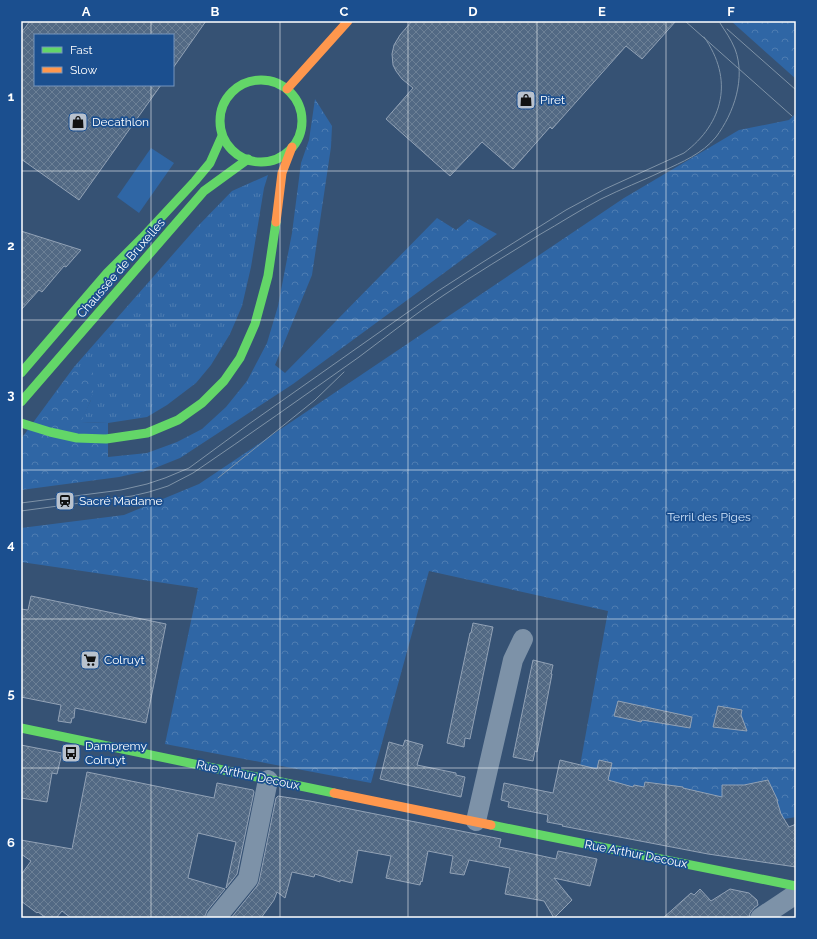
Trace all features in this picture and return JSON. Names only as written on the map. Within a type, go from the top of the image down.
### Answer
[{"type":"main road","points":[[287,89],[348,21]]},
{"type":"main road","name":"Chaussée de Bruxelles","points":[[264,80],[268,80],[287,89],[295,98],[300,109],[302,121],[299,135],[292,147],[275,159],[264,162],[244,158],[234,152],[227,145],[222,136],[220,126],[220,113],[231,92],[240,85],[250,81],[264,80]]},
{"type":"main road","name":"Chaussée de Bruxelles","points":[[21,373],[107,273],[195,181],[210,163],[222,136]]},
{"type":"main road","points":[[21,423],[77,438],[106,439],[147,433],[178,420],[202,403],[224,382],[240,358],[254,324],[268,276],[282,174],[292,147]]},
{"type":"main road","name":"Chaussée de Bruxelles","points":[[21,402],[204,191],[248,159]]},
{"type":"main road","name":"Rue Arthur Decoux","points":[[21,728],[268,780],[796,886]]},
{"type":"street","points":[[476,821],[513,660],[524,639]]},
{"type":"street","points":[[216,918],[248,879],[268,780]]},
{"type":"street","points":[[760,918],[796,894]]},
{"type":"green space","points":[[731,21],[796,21],[796,79]]},
{"type":"green space","points":[[315,99],[332,126],[331,147],[312,275],[275,365],[285,373],[437,218],[456,230],[469,219],[497,234],[293,384],[180,458],[150,470],[119,477],[21,490],[21,439],[74,367],[92,369],[95,382],[91,400],[81,422],[108,423],[108,457],[147,453],[177,442],[202,429],[226,407],[247,381],[267,343],[278,306],[292,233],[301,163],[309,140]]},
{"type":"green space","name":"Terril des Piges","points":[[796,113],[796,817],[765,822],[576,788],[608,611],[429,571],[371,783],[165,744],[198,588],[21,562],[21,528],[124,515],[199,484],[624,198],[739,130],[789,120]]},
{"type":"green space","points":[[151,148],[174,163],[139,213],[117,197]]},
{"type":"green space","points":[[268,175],[264,188],[251,267],[242,306],[230,334],[211,365],[196,383],[167,405],[147,417],[108,423],[80,422],[91,400],[74,367],[197,227],[232,191]]},
{"type":"building","name":"Decathlon","points":[[30,21],[206,21],[174,67],[174,34],[34,34],[34,86],[160,86],[79,200],[21,159],[21,33]]},
{"type":"building","name":"Piret","points":[[412,21],[676,21],[642,59],[626,46],[552,129],[550,127],[513,169],[482,142],[450,176],[386,119],[413,88],[402,79],[396,71],[393,65],[392,54],[394,45],[400,35]]},
{"type":"building","points":[[21,231],[81,250],[66,267],[64,266],[42,292],[39,290],[21,310]]},
{"type":"building","name":"Colruyt","points":[[31,596],[166,624],[146,723],[75,708],[74,718],[72,718],[71,723],[58,721],[61,705],[21,697],[21,609],[28,610]]},
{"type":"building","points":[[473,623],[493,627],[470,739],[465,738],[464,747],[447,743]]},
{"type":"building","points":[[533,660],[553,665],[537,752],[535,751],[533,761],[513,757]]},
{"type":"building","points":[[618,701],[692,717],[690,728],[642,720],[641,722],[614,716]]},
{"type":"building","points":[[718,706],[742,710],[741,715],[747,731],[713,727]]},
{"type":"building","points":[[405,740],[423,745],[417,765],[456,773],[456,775],[465,777],[461,797],[380,779],[389,742],[403,746]]},
{"type":"building","points":[[21,745],[62,753],[57,774],[52,773],[47,802],[21,798]]},
{"type":"building","points":[[560,760],[597,769],[599,760],[612,763],[608,780],[633,787],[634,785],[644,787],[645,782],[683,787],[722,797],[722,785],[744,785],[768,780],[778,801],[781,814],[789,827],[796,824],[796,867],[708,854],[562,826],[563,825],[547,822],[548,815],[508,807],[509,802],[501,800],[504,783],[553,793]]},
{"type":"building","points":[[87,772],[214,798],[217,783],[253,790],[254,792],[237,874],[226,888],[236,842],[198,833],[188,878],[225,889],[207,911],[205,918],[71,918],[62,911],[56,918],[46,918],[21,901],[21,875],[31,861],[21,854],[21,840],[72,849]]},
{"type":"building","points":[[278,796],[501,839],[499,847],[556,859],[558,851],[597,859],[590,886],[554,878],[572,900],[554,918],[544,901],[505,894],[510,868],[469,860],[464,875],[450,873],[453,856],[428,851],[422,882],[421,881],[420,885],[386,878],[391,856],[358,850],[352,883],[340,880],[340,882],[315,874],[314,877],[292,872],[285,898],[277,892],[274,900],[261,918],[231,918],[259,882],[276,798]]},
{"type":"building","points":[[700,889],[711,901],[730,889],[749,893],[757,900],[758,905],[750,913],[749,918],[663,918],[691,893],[694,895]]},
{"type":"tram line","points":[[685,21],[792,116]]},
{"type":"tram line","points":[[21,511],[132,496],[168,486],[193,473],[359,357],[422,310],[479,272],[593,203],[655,175],[698,153],[716,137],[722,128],[733,106],[739,83],[738,60],[735,49],[720,23]]},
{"type":"tram line","points":[[727,29],[796,90]]},
{"type":"tram line","points":[[21,503],[121,490],[147,484],[189,468],[438,291],[483,262],[566,210],[605,189],[684,153],[698,141],[708,128],[716,114],[720,100],[721,84],[719,69],[713,53],[704,37]]},
{"type":"tram line","points":[[218,478],[315,400],[344,372]]},
{"type":"traffic: fast","points":[[261,80],[277,83],[290,92],[299,105],[302,121],[299,137],[290,150],[277,159],[261,162],[245,159],[232,150],[223,137],[220,121],[223,105],[232,92],[245,83],[261,80]]},
{"type":"traffic: fast","points":[[21,373],[107,273],[195,181],[210,163],[222,136]]},
{"type":"traffic: fast","points":[[21,402],[204,191],[248,159]]},
{"type":"traffic: fast","points":[[21,423],[77,438],[106,439],[147,433],[178,420],[202,403],[224,381],[240,358],[255,324],[268,276],[276,222]]},
{"type":"traffic: fast","points":[[21,728],[334,793]]},
{"type":"traffic: fast","points":[[491,825],[796,886]]},
{"type":"traffic: slow","points":[[287,89],[348,21]]},
{"type":"traffic: slow","points":[[276,222],[282,173],[292,147]]},
{"type":"traffic: slow","points":[[334,793],[491,825]]},
{"type":"place","name":"Piret","points":[[526,100]]},
{"type":"place","name":"Decathlon","points":[[78,122]]},
{"type":"place","name":"Sacré Madame","points":[[65,501]]},
{"type":"place","name":"Colruyt","points":[[90,660]]},
{"type":"place","name":"Dampremy Colruyt","points":[[71,753]]}]
